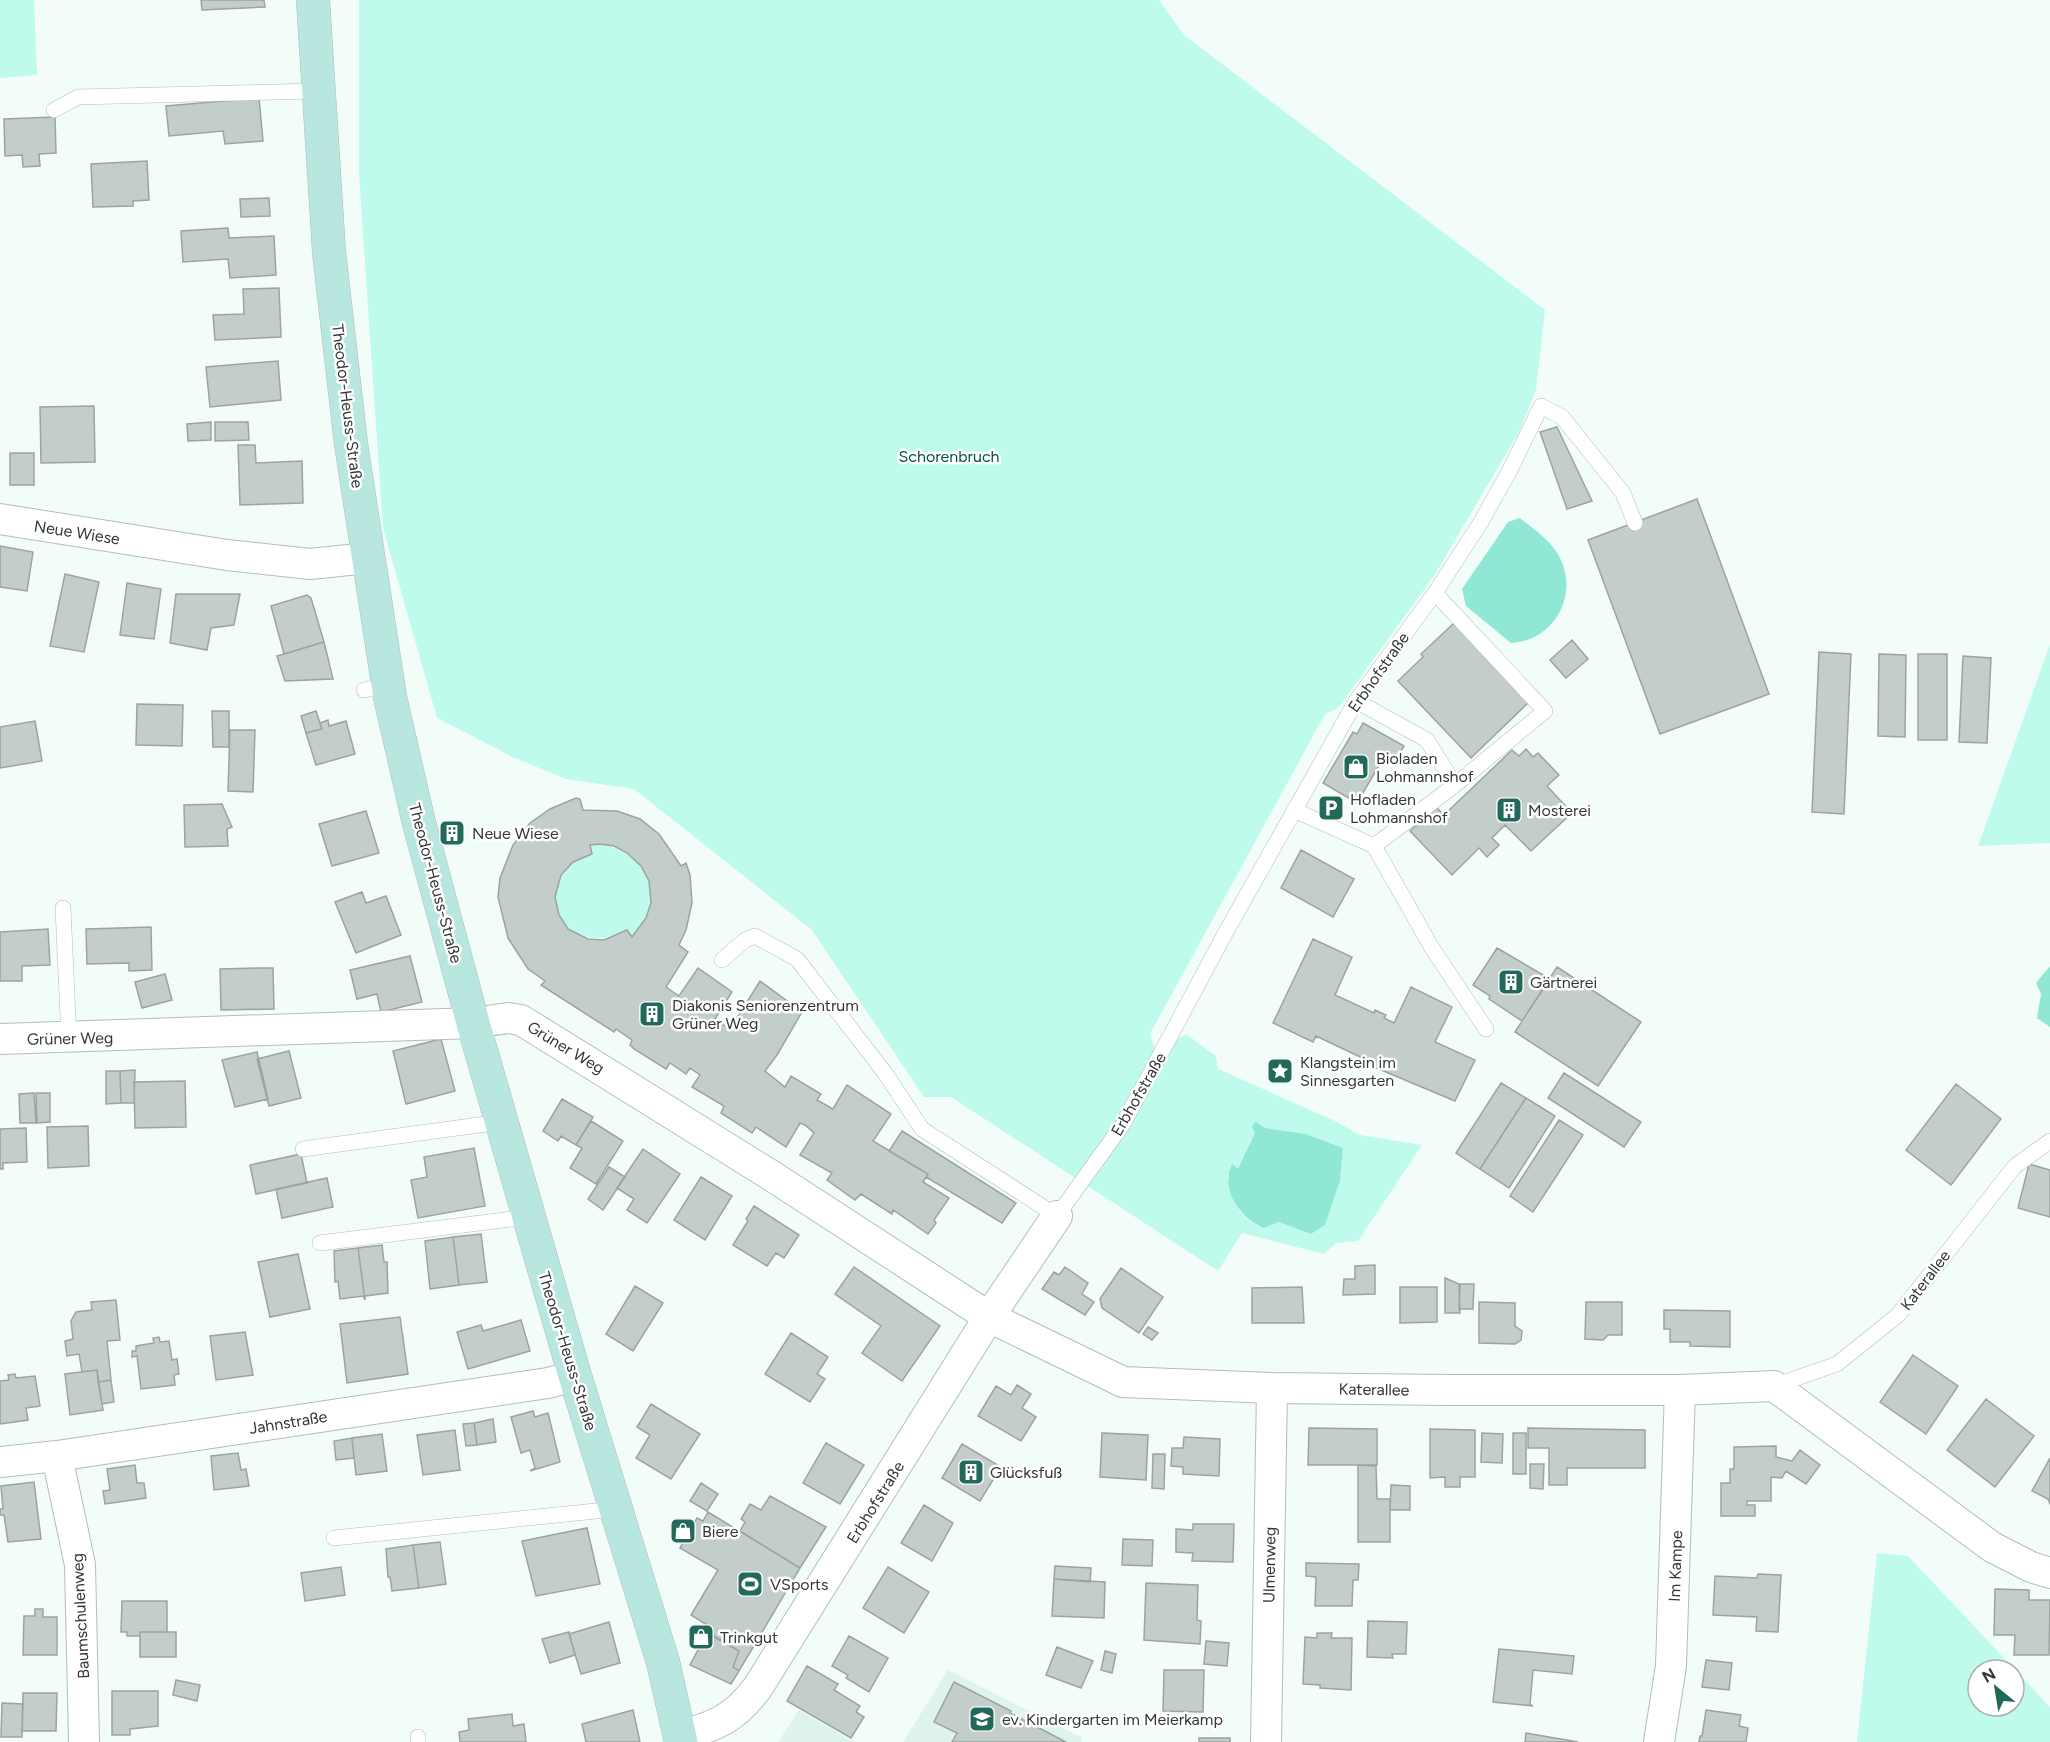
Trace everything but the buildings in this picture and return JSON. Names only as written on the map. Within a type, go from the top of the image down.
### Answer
[{"type":"main road","name":"Theodor-Heuss-Straße","points":[[314,0],[330,263],[351,444],[369,558],[376,688],[418,819],[528,1217],[663,1662],[681,1739]]},
{"type":"street","name":"Neue Wiese","points":[[0,519],[227,545],[310,564],[369,558]]},
{"type":"street","name":"Grüner Weg","points":[[0,1039],[69,1039],[473,1023],[508,1018],[521,1020],[762,1170],[989,1317]]},
{"type":"street","name":"Erbhofstraße","points":[[681,1739],[722,1723],[742,1708],[930,1414],[989,1317],[1057,1216]]},
{"type":"street","name":"Katerallee","points":[[989,1317],[1123,1382],[1272,1388],[1680,1390],[1774,1386]]},
{"type":"street","name":"Jahnstraße","points":[[0,1462],[57,1456],[548,1383],[575,1376]]},
{"type":"street","points":[[1774,1386],[1992,1547],[2031,1567],[2050,1573]]},
{"type":"street","name":"Ulmenweg","points":[[1266,1742],[1272,1388]]},
{"type":"street","name":"Im Kampe","points":[[1659,1742],[1671,1666],[1680,1390]]},
{"type":"street","name":"Baumschulenweg","points":[[57,1456],[80,1565],[84,1742]]},
{"type":"lane","points":[[54,110],[78,98],[318,91]]},
{"type":"lane","name":"Erbhofstraße","points":[[1057,1216],[1123,1124],[1356,701],[1435,593],[1510,470],[1541,406],[1562,417],[1623,493],[1635,523]]},
{"type":"lane","points":[[1374,846],[1455,785],[1545,711],[1435,593]]},
{"type":"lane","points":[[1356,701],[1427,740],[1455,785]]},
{"type":"lane","points":[[1294,810],[1374,846],[1432,948],[1486,1029]]},
{"type":"lane","points":[[63,908],[69,1039]]},
{"type":"lane","points":[[722,960],[745,940],[755,936],[797,959],[885,1073],[922,1129],[1057,1216]]},
{"type":"lane","points":[[303,1149],[501,1122]]},
{"type":"lane","name":"Katerallee","points":[[1774,1386],[1838,1364],[1898,1315],[2015,1166],[2050,1141]]},
{"type":"lane","points":[[320,1243],[528,1217]]},
{"type":"lane","points":[[333,1538],[615,1509]]},
{"type":"shaded area","points":[[1520,518],[1557,552],[1565,572],[1566,587],[1559,614],[1550,625],[1539,634],[1526,640],[1511,643],[1466,606],[1462,589],[1508,522]]},
{"type":"shaded area","points":[[2050,966],[2050,1027],[2037,1018],[2041,994],[2036,983]]},
{"type":"shaded area","points":[[1256,1122],[1265,1128],[1306,1134],[1343,1148],[1340,1181],[1325,1225],[1311,1234],[1279,1222],[1264,1228],[1247,1217],[1234,1202],[1229,1174],[1232,1164],[1238,1169],[1255,1133],[1252,1126]]},
{"type":"shaded area","name":"ev. Kindergarten im Meierkamp","points":[[948,1670],[1083,1738],[1081,1742],[903,1742]]},
{"type":"shaded area","points":[[799,1710],[854,1742],[778,1742]]},
{"type":"green space","points":[[0,0],[34,0],[37,75],[0,78]]},
{"type":"green space","name":"Schorenbruch","points":[[359,0],[1159,0],[1184,35],[1545,310],[1536,390],[1519,432],[1434,576],[1338,708],[1325,714],[1150,1034],[1156,1052],[1186,1034],[1216,1056],[1218,1069],[1337,1122],[1360,1135],[1422,1145],[1358,1241],[1336,1243],[1324,1254],[1242,1233],[1218,1271],[951,1097],[924,1097],[812,930],[634,789],[566,779],[513,757],[437,718],[383,528],[359,175]],"holes":[[[1265,1128],[1306,1134],[1343,1148],[1340,1181],[1325,1225],[1311,1234],[1279,1222],[1264,1228],[1247,1219],[1238,1207],[1227,1175],[1238,1170],[1255,1133]]]},
{"type":"green space","points":[[2050,644],[2050,843],[1978,846]]},
{"type":"green space","points":[[600,844],[612,847],[634,860],[648,881],[651,905],[645,921],[632,937],[627,930],[612,936],[596,938],[582,935],[560,919],[555,906],[555,892],[561,875],[570,863],[590,845]]},
{"type":"green space","points":[[1877,1553],[1908,1556],[2004,1658],[1966,1658],[1966,1718],[2026,1718],[2026,1681],[2050,1707],[2050,1742],[1857,1742]]},
{"type":"place","name":"Bioladen Lohmannshof","points":[[1356,767]]},
{"type":"place","name":"Hofladen Lohmannshof","points":[[1331,808]]},
{"type":"place","name":"Mosterei","points":[[1509,810]]},
{"type":"place","name":"Neue Wiese","points":[[452,833]]},
{"type":"place","name":"Gärtnerei","points":[[1511,982]]},
{"type":"place","name":"Diakonis Seniorenzentrum Grüner Weg","points":[[652,1014]]},
{"type":"place","name":"Klangstein im Sinnesgarten","points":[[1280,1071]]},
{"type":"place","name":"Glücksfuß","points":[[971,1472]]},
{"type":"place","name":"Biere","points":[[683,1531]]},
{"type":"place","name":"VSports","points":[[750,1584]]},
{"type":"place","name":"Trinkgut","points":[[701,1637]]},
{"type":"place","name":"ev. Kindergarten im Meierkamp","points":[[982,1719]]}]
